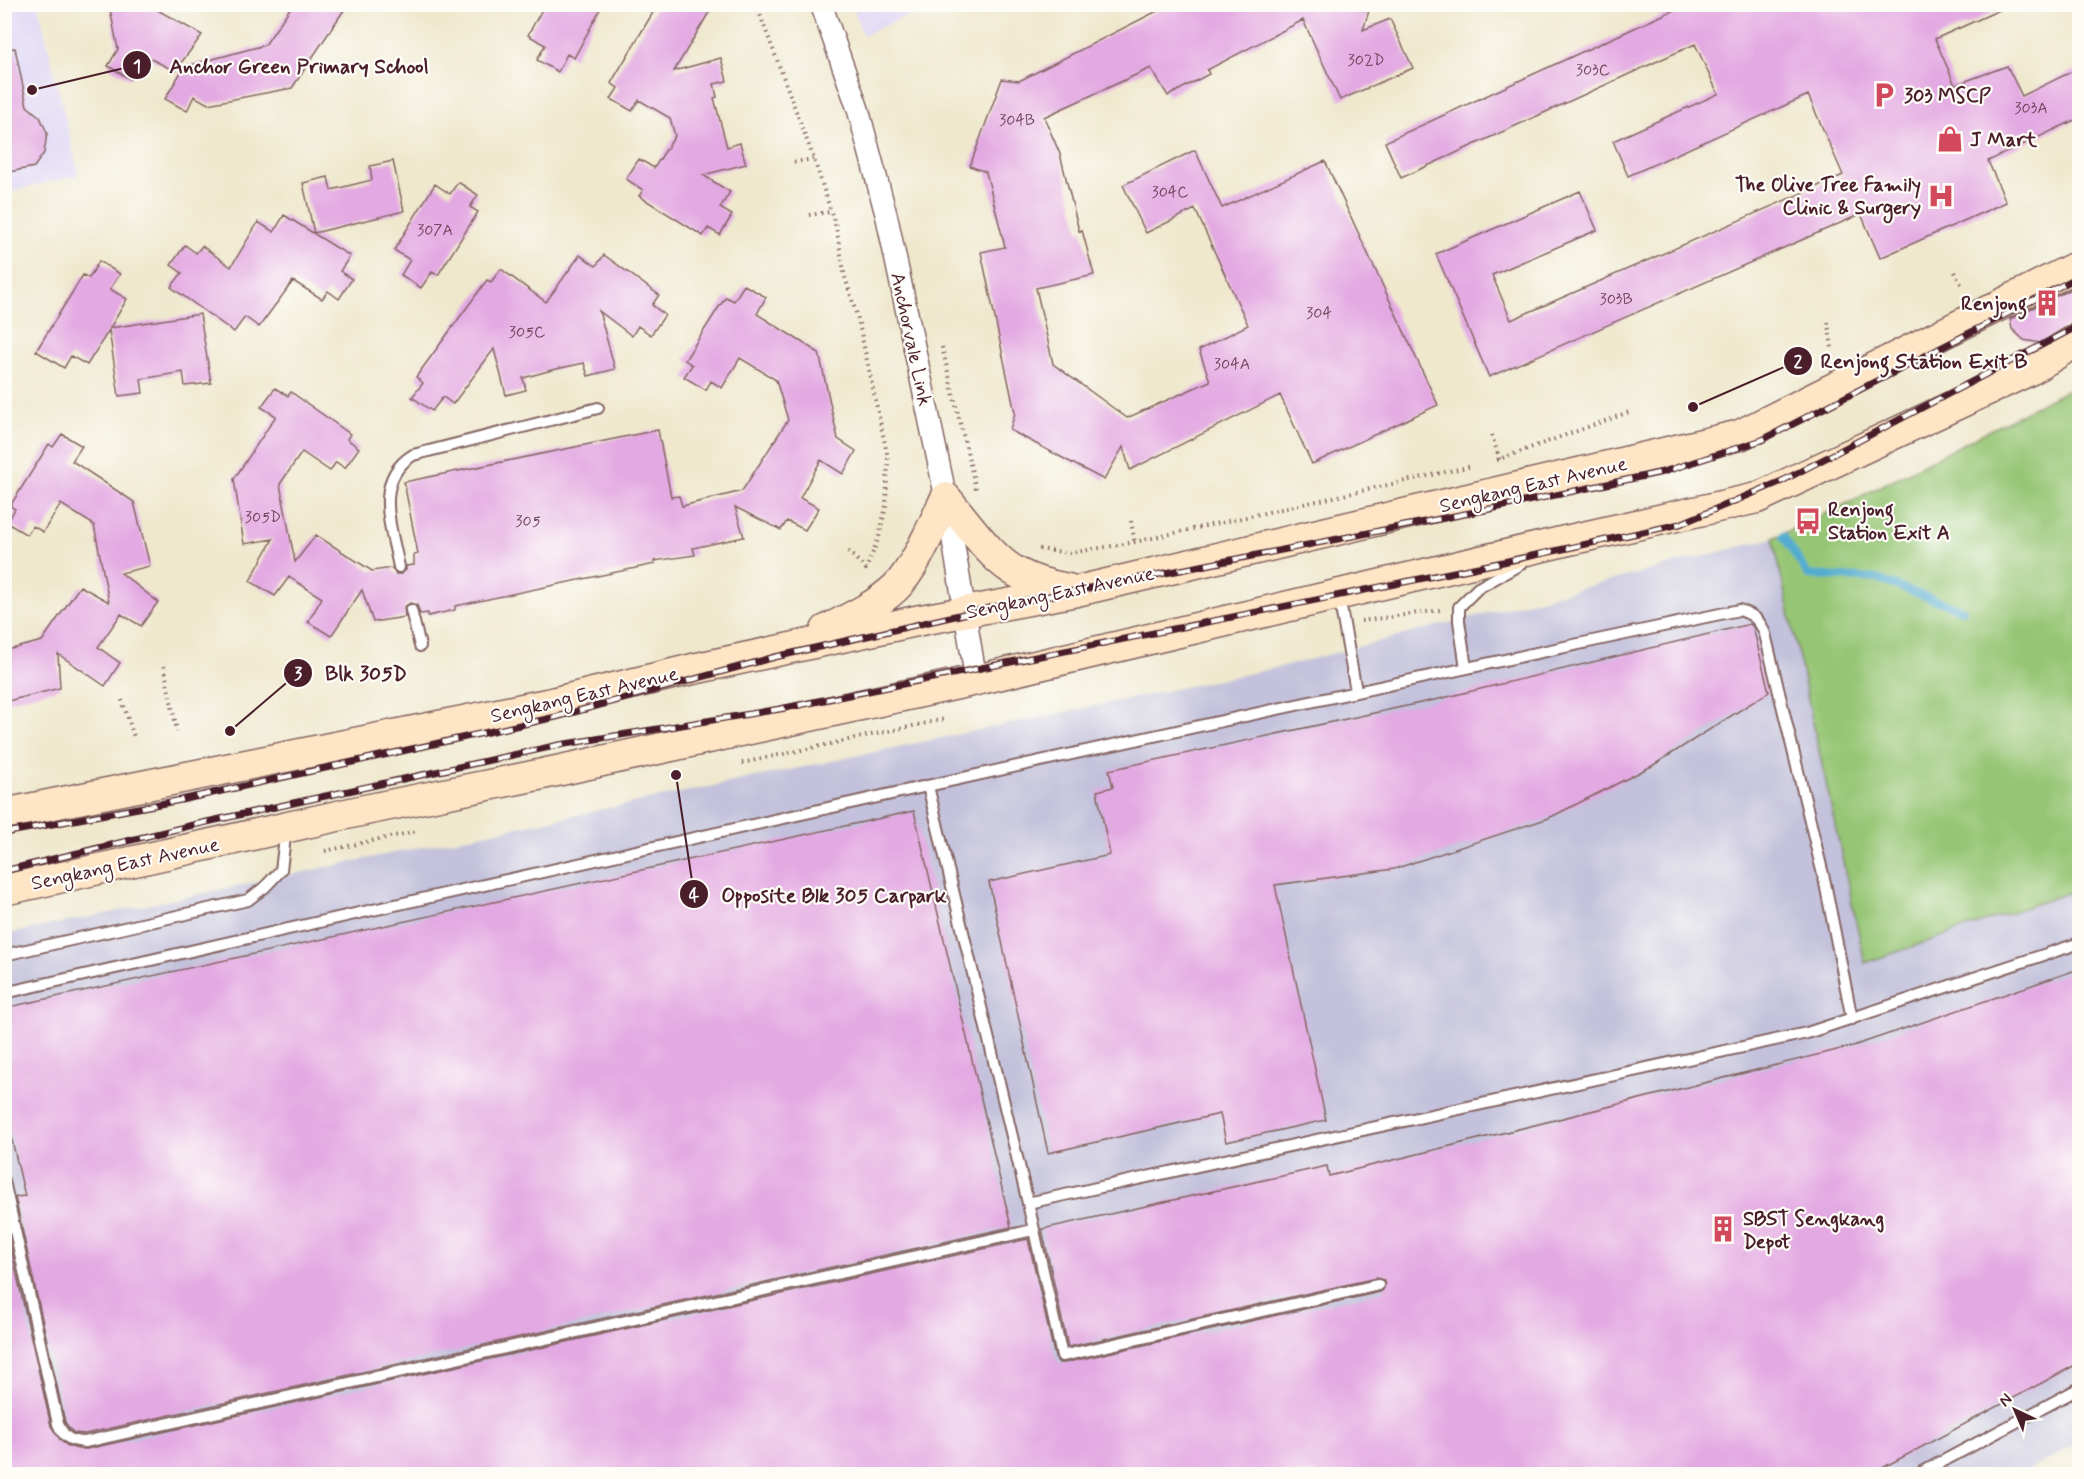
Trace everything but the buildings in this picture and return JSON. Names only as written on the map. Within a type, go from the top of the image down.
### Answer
[{"type":"main road","name":"Sengkang East Avenue","points":[[4,814],[547,704],[693,669],[1005,603],[1077,591],[1740,435],[2079,265]]},
{"type":"main road","name":"Sengkang East Avenue","points":[[4,890],[976,680],[1757,498],[2032,369],[2079,339]]},
{"type":"main road","points":[[792,648],[868,609],[897,586],[915,559],[946,498],[991,553],[1016,572],[1044,584],[1077,591]]},
{"type":"street","name":"Anchorvale Link","points":[[821,4],[858,109],[887,218],[946,498],[976,680]]},
{"type":"lane","points":[[399,567],[387,492],[396,470],[405,459],[413,455],[598,408]]},
{"type":"lane","points":[[1466,668],[1459,621],[1460,607],[1478,588],[1565,541]]},
{"type":"lane","points":[[1338,595],[1356,691]]},
{"type":"lane","points":[[411,610],[420,646]]},
{"type":"lane","points":[[4,993],[1356,691],[1739,610],[1756,618],[1765,634],[1825,883],[1852,1019]]},
{"type":"lane","points":[[928,786],[1028,1203],[1062,1356],[1378,1285]]},
{"type":"lane","points":[[4,955],[248,900],[257,895],[281,870],[286,828]]},
{"type":"lane","points":[[1028,1203],[1807,1033],[2079,943]]},
{"type":"lane","points":[[4,1181],[58,1424],[63,1435],[72,1441],[85,1442],[1033,1230]]},
{"type":"lane","points":[[1919,1474],[2079,1388]]},
{"type":"path","points":[[756,4],[814,159],[836,227],[845,277],[858,319],[888,458],[885,506],[879,537],[866,569],[846,549]]},
{"type":"path","points":[[794,162],[814,159]]},
{"type":"path","points":[[809,215],[830,212]]},
{"type":"path","points":[[1955,272],[1963,288]]},
{"type":"path","points":[[1828,322],[1832,348]]},
{"type":"path","points":[[939,336],[978,497]]},
{"type":"path","points":[[1488,462],[1632,411]]},
{"type":"path","points":[[1030,547],[1071,553],[1135,543],[1477,465]]},
{"type":"path","points":[[1131,521],[1134,535]]},
{"type":"path","points":[[164,666],[177,731]]},
{"type":"path","points":[[122,700],[135,740]]},
{"type":"shaded area","points":[[852,4],[933,5],[863,35]]},
{"type":"shaded area","points":[[4,5],[38,5],[79,175],[5,193]]},
{"type":"shaded area","name":"SBST Sengkang Depot","points":[[1773,538],[1865,963],[2079,889],[2079,1443],[2022,1474],[5,1474],[4,935],[1289,665]]},
{"type":"green space","points":[[2079,384],[2079,889],[1865,963],[1773,538],[1844,505]]},
{"type":"waterway","points":[[1783,536],[1808,575],[1877,579],[1963,610]]},
{"type":"railway","points":[[4,833],[181,800],[556,717],[775,657],[1003,605],[1490,509],[1663,472],[1762,440],[2080,276]]},
{"type":"railway","points":[[4,871],[193,825],[559,745],[780,709],[1680,524],[1782,481],[2080,325]]},
{"type":"place","name":"Anchor Green Primary School","points":[[32,90]]},
{"type":"place","name":"303 MSCP","points":[[1884,95]]},
{"type":"place","name":"J Mart","points":[[1950,139]]},
{"type":"place","name":"The Olive Tree Family Clinic & Surgery","points":[[1941,196]]},
{"type":"place","name":"Renjong","points":[[2047,303]]},
{"type":"place","name":"Renjong Station Exit B","points":[[1693,407]]},
{"type":"place","name":"Renjong Station Exit A","points":[[1808,521]]},
{"type":"place","name":"Blk 305D","points":[[230,731]]},
{"type":"place","name":"Opposite Blk 305 Carpark","points":[[676,775]]},
{"type":"place","name":"SBST Sengkang Depot","points":[[1723,1229]]}]
